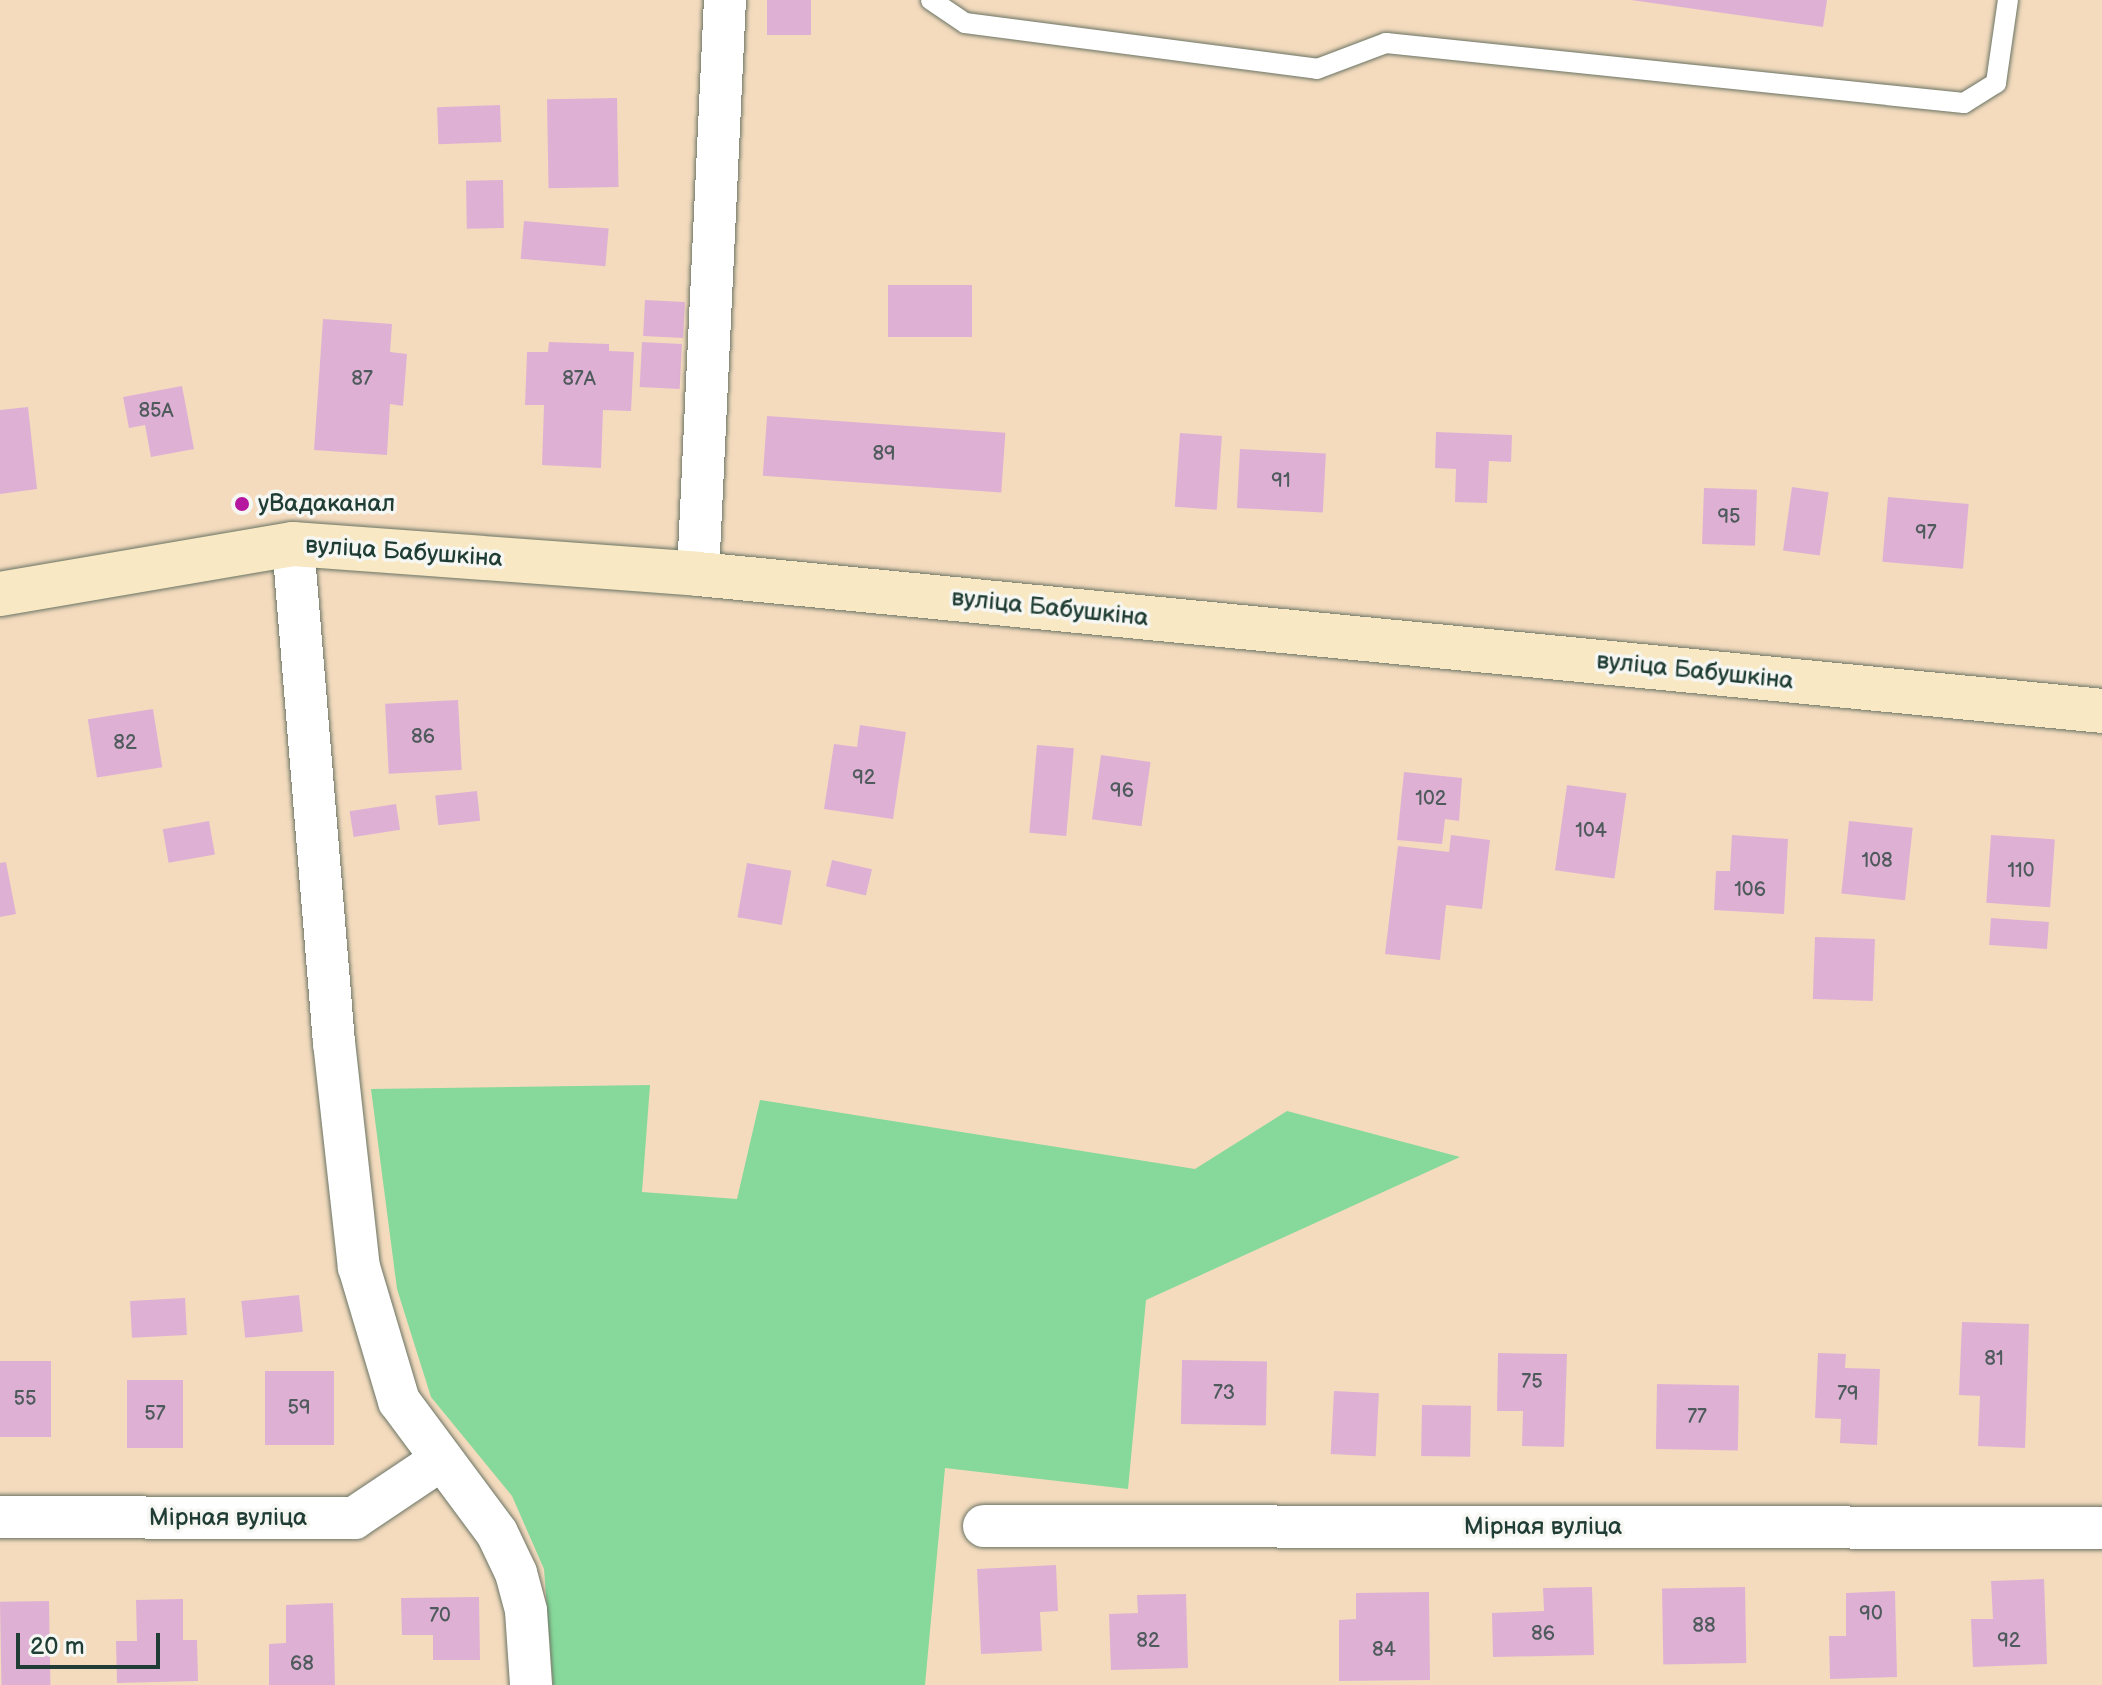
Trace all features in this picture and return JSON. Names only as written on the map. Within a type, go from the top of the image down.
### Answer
[{"type":"street","points":[[698,574],[725,0]]},
{"type":"street","points":[[293,544],[359,1267],[399,1401],[439,1461],[497,1533],[516,1573],[526,1611],[531,1685]]},
{"type":"street","name":"вуліца Бабушкіна","points":[[0,594],[293,544],[698,574],[2102,711]]},
{"type":"street","name":"Мірная вуліца","points":[[0,1517],[354,1518],[439,1461]]},
{"type":"street","name":"Мірная вуліца","points":[[984,1526],[2102,1528]]},
{"type":"lane","points":[[931,0],[965,23],[1317,69],[1386,43],[1964,103],[1996,83],[2008,0]]},
{"type":"green space","points":[[650,1085],[642,1192],[737,1199],[760,1100],[1195,1169],[1287,1111],[1460,1157],[1146,1300],[1128,1489],[945,1468],[925,1685],[553,1685],[544,1569],[512,1496],[431,1397],[397,1289],[371,1089]]},
{"type":"building","points":[[767,0],[811,0],[811,35],[767,35]]},
{"type":"building","points":[[1631,0],[1827,0],[1823,27]]},
{"type":"building","points":[[617,98],[619,187],[549,188],[547,99]]},
{"type":"building","points":[[500,105],[501,142],[438,144],[437,107]]},
{"type":"building","points":[[503,180],[504,228],[467,229],[466,181]]},
{"type":"building","points":[[524,221],[609,228],[605,266],[521,259]]},
{"type":"building","points":[[888,285],[972,285],[972,337],[888,337]]},
{"type":"building","points":[[645,300],[685,302],[683,338],[643,336]]},
{"type":"building","points":[[323,319],[392,324],[390,352],[407,354],[403,406],[390,404],[387,455],[314,450]]},
{"type":"building","points":[[549,342],[609,344],[609,351],[634,352],[631,411],[603,410],[601,468],[542,465],[544,405],[525,405],[527,352],[548,352]]},
{"type":"building","points":[[642,342],[682,344],[680,389],[640,387]]},
{"type":"building","points":[[182,386],[194,449],[151,457],[145,425],[129,428],[123,397]]},
{"type":"building","points":[[28,407],[37,489],[0,494],[0,410]]},
{"type":"building","points":[[767,416],[1005,433],[1001,493],[763,476]]},
{"type":"building","points":[[1436,432],[1512,435],[1511,462],[1489,461],[1487,503],[1455,502],[1456,469],[1435,468]]},
{"type":"building","points":[[1180,433],[1222,436],[1217,510],[1175,507]]},
{"type":"building","points":[[1240,449],[1326,454],[1323,512],[1237,508]]},
{"type":"building","points":[[1792,487],[1829,492],[1820,556],[1783,550]]},
{"type":"building","points":[[1704,488],[1757,490],[1755,546],[1702,544]]},
{"type":"building","points":[[1888,497],[1969,504],[1963,569],[1882,562]]},
{"type":"building","points":[[458,700],[462,770],[389,774],[385,704]]},
{"type":"building","points":[[153,709],[162,767],[97,778],[88,719]]},
{"type":"building","points":[[860,725],[906,732],[893,819],[824,809],[834,744],[857,747]]},
{"type":"building","points":[[1037,745],[1074,748],[1066,836],[1029,833]]},
{"type":"building","points":[[1101,755],[1151,762],[1141,826],[1092,819]]},
{"type":"building","points":[[1404,772],[1462,778],[1459,821],[1445,819],[1442,844],[1397,840]]},
{"type":"building","points":[[1567,785],[1626,793],[1614,879],[1555,870]]},
{"type":"building","points":[[477,791],[480,821],[438,825],[435,795]]},
{"type":"building","points":[[396,804],[400,830],[354,837],[350,811]]},
{"type":"building","points":[[209,821],[215,854],[169,863],[163,829]]},
{"type":"building","points":[[1849,821],[1913,828],[1905,900],[1841,894]]},
{"type":"building","points":[[1451,835],[1490,840],[1482,909],[1446,905],[1440,960],[1385,954],[1398,846],[1449,852]]},
{"type":"building","points":[[1732,835],[1788,839],[1784,914],[1714,910],[1716,871],[1730,871]]},
{"type":"building","points":[[1991,835],[2055,839],[2050,907],[1986,903]]},
{"type":"building","points":[[832,860],[872,869],[866,896],[826,886]]},
{"type":"building","points":[[6,862],[16,914],[0,917],[0,863]]},
{"type":"building","points":[[747,863],[791,871],[782,925],[737,917]]},
{"type":"building","points":[[1991,918],[2049,922],[2047,949],[1989,945]]},
{"type":"building","points":[[1815,937],[1875,939],[1873,1001],[1813,999]]},
{"type":"building","points":[[299,1295],[303,1332],[245,1338],[241,1301]]},
{"type":"building","points":[[185,1298],[187,1335],[132,1338],[130,1301]]},
{"type":"building","points":[[1962,1322],[2029,1324],[2025,1448],[1978,1446],[1980,1396],[1959,1395]]},
{"type":"building","points":[[1498,1353],[1567,1354],[1564,1447],[1522,1446],[1523,1411],[1497,1411]]},
{"type":"building","points":[[1818,1353],[1846,1354],[1845,1368],[1880,1369],[1877,1445],[1840,1443],[1841,1419],[1815,1418]]},
{"type":"building","points":[[1182,1360],[1267,1361],[1266,1425],[1181,1424]]},
{"type":"building","points":[[0,1361],[51,1361],[51,1437],[0,1437]]},
{"type":"building","points":[[265,1371],[334,1371],[334,1445],[265,1445]]},
{"type":"building","points":[[127,1380],[183,1380],[183,1448],[127,1448]]},
{"type":"building","points":[[1657,1384],[1739,1385],[1738,1450],[1656,1449]]},
{"type":"building","points":[[1334,1391],[1379,1393],[1376,1456],[1331,1454]]},
{"type":"building","points":[[1422,1405],[1471,1406],[1470,1457],[1421,1456]]},
{"type":"building","points":[[1056,1565],[1058,1611],[1040,1612],[1042,1651],[981,1654],[977,1569]]},
{"type":"building","points":[[2044,1579],[2047,1664],[1973,1667],[1971,1619],[1993,1619],[1991,1581]]},
{"type":"building","points":[[1592,1587],[1594,1655],[1493,1657],[1492,1613],[1544,1611],[1543,1588]]},
{"type":"building","points":[[1745,1587],[1746,1663],[1663,1664],[1662,1588]]},
{"type":"building","points":[[1895,1591],[1897,1677],[1830,1679],[1829,1636],[1846,1636],[1846,1593]]},
{"type":"building","points":[[1429,1592],[1430,1680],[1339,1681],[1339,1620],[1356,1619],[1356,1593]]},
{"type":"building","points":[[1186,1594],[1188,1668],[1111,1670],[1109,1614],[1138,1613],[1137,1595]]},
{"type":"building","points":[[479,1597],[480,1660],[433,1660],[433,1635],[402,1635],[401,1598]]},
{"type":"building","points":[[183,1599],[183,1640],[197,1640],[198,1681],[117,1683],[116,1641],[137,1641],[136,1600]]},
{"type":"building","points":[[49,1601],[50,1685],[1,1685],[0,1602]]},
{"type":"building","points":[[333,1603],[335,1685],[269,1685],[269,1644],[286,1643],[286,1605]]},
{"type":"place","name":"уВадаканал","points":[[242,504]]}]
